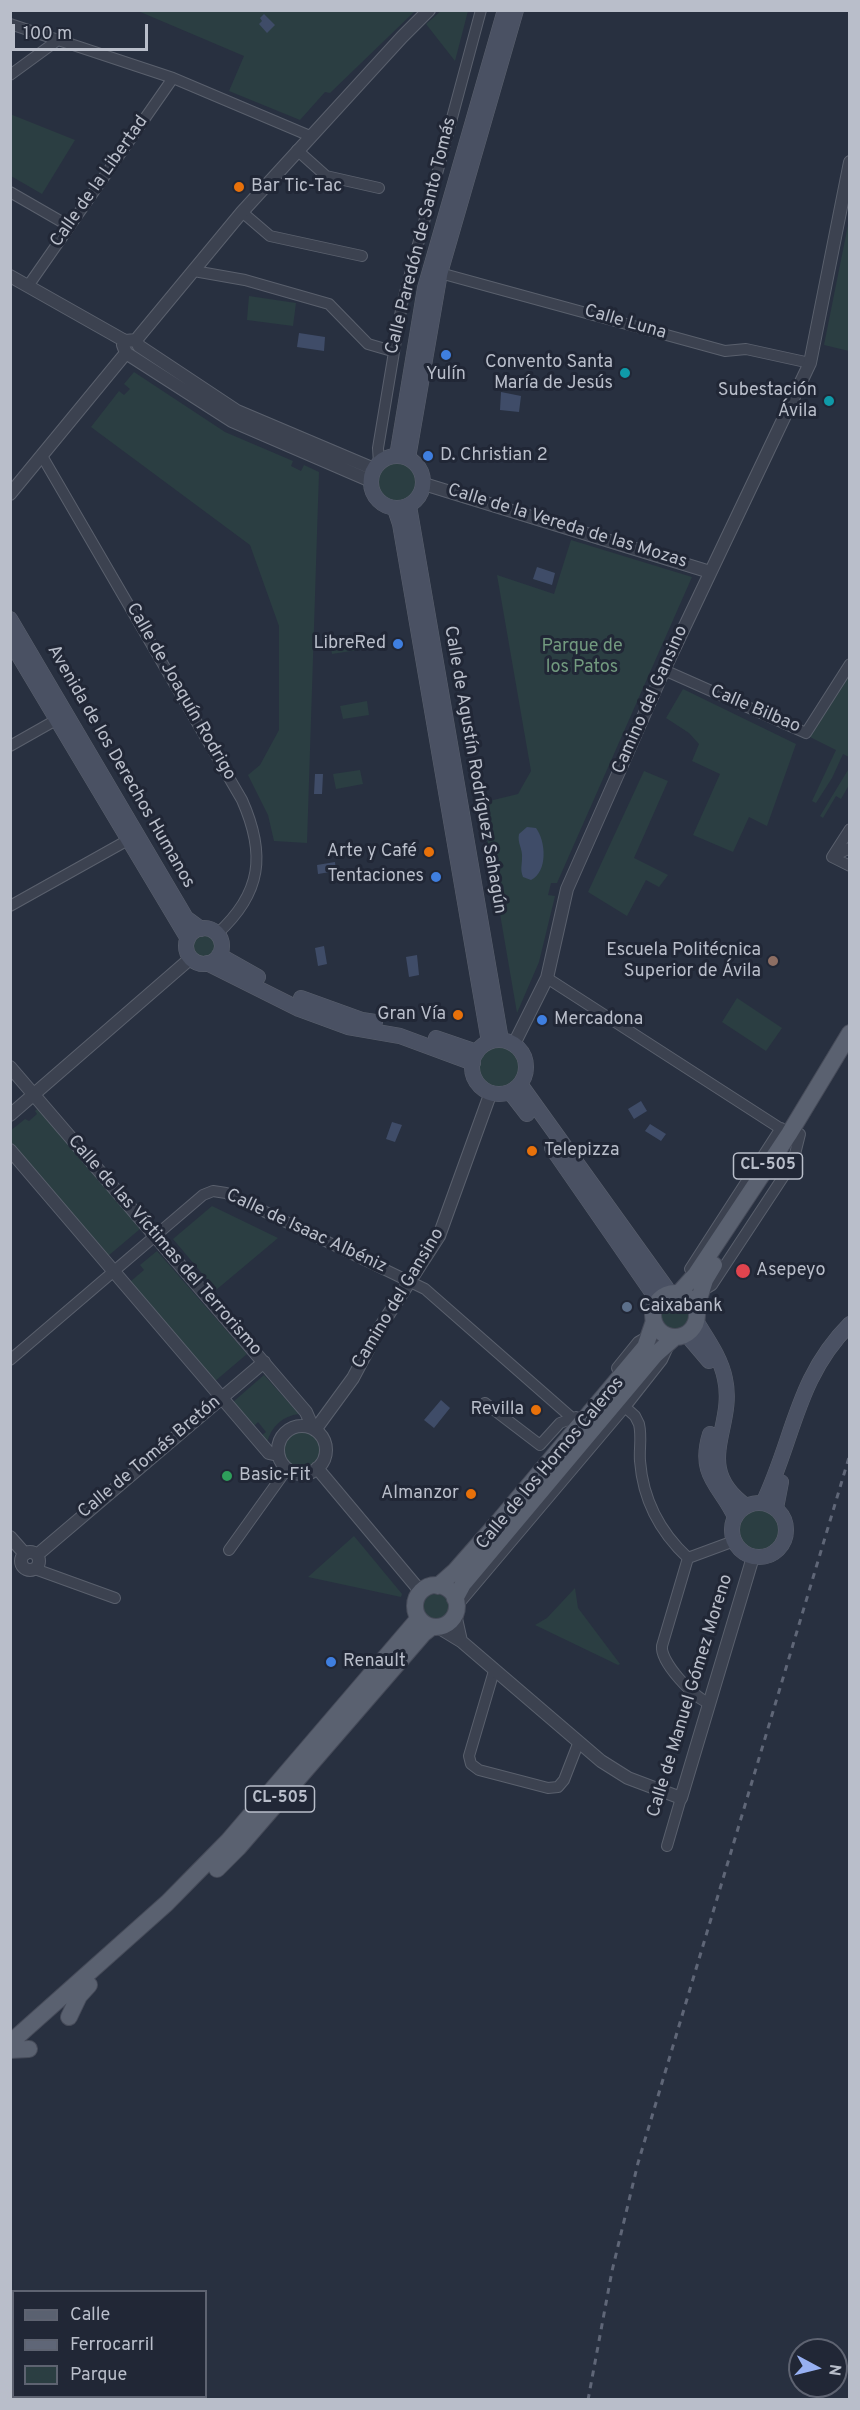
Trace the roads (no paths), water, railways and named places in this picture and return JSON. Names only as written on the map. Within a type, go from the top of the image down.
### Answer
[{"type":"main road","points":[[403,457],[426,288],[505,10]]},
{"type":"main road","points":[[403,457],[440,273],[516,10]]},
{"type":"main road","points":[[403,457],[417,464],[422,473],[424,484],[422,493],[402,507],[382,504],[374,494],[375,471],[403,457]]},
{"type":"main road","name":"Calle de Agustín Rodríguez Sahagún","points":[[402,507],[400,524],[491,1048]]},
{"type":"main road","name":"Avenida de los Derechos Humanos","points":[[10,619],[186,918],[201,928]]},
{"type":"main road","name":"Avenida de los Derechos Humanos","points":[[10,641],[188,939]]},
{"type":"main road","points":[[213,959],[221,944],[217,934],[201,928],[188,939],[186,949],[191,958],[201,964],[213,959],[232,964],[303,999],[362,1020],[404,1026],[491,1048],[526,1063],[515,1088]]},
{"type":"main road","name":"Calle de los Hornos Caleros","points":[[456,1606],[463,1584],[655,1355],[682,1310],[705,1280],[849,1033]]},
{"type":"main road","points":[[491,1048],[477,1081],[490,1092],[515,1088]]},
{"type":"main road","name":"Calle de los Hornos Caleros","points":[[790,1132],[849,1054]]},
{"type":"main road","points":[[515,1088],[682,1310],[710,1363],[716,1380],[717,1399],[707,1441],[707,1461],[711,1479],[741,1512]]},
{"type":"main road","name":"CL-505","points":[[652,1328],[654,1310],[682,1310]]},
{"type":"main road","points":[[652,1328],[662,1332],[682,1310]]},
{"type":"main road","points":[[770,1506],[806,1386],[834,1340],[849,1324]]},
{"type":"main road","name":"Calle de los Hornos Caleros","points":[[438,1586],[455,1571],[577,1422],[645,1347],[652,1328]]},
{"type":"main road","points":[[741,1512],[770,1506],[777,1494],[811,1389],[824,1366],[849,1334]]},
{"type":"main road","points":[[741,1512],[732,1529],[734,1541],[745,1554],[753,1557],[769,1556],[782,1546],[787,1530],[786,1522],[770,1506]]},
{"type":"main road","points":[[438,1586],[449,1590],[456,1606]]},
{"type":"main road","name":"CL-505","points":[[422,1592],[438,1586]]},
{"type":"main road","points":[[422,1592],[415,1606],[430,1624]]},
{"type":"main road","name":"CL-505","points":[[10,2043],[80,1984],[167,1903],[229,1840],[430,1624],[449,1623],[456,1606]]},
{"type":"main road","name":"CL-505","points":[[80,1984],[115,1959],[238,1848],[430,1624]]},
{"type":"main road","points":[[69,2017],[79,1996],[115,1959]]},
{"type":"main road","points":[[10,2050],[29,2049]]},
{"type":"street","points":[[10,494],[242,212],[429,10]]},
{"type":"street","name":"Calle Paredón de Santo Tomás","points":[[375,471],[392,351],[410,271],[481,10]]},
{"type":"street","points":[[10,24],[173,78],[310,136]]},
{"type":"street","points":[[10,75],[58,40]]},
{"type":"street","name":"Calle de la Libertad","points":[[28,286],[173,78]]},
{"type":"street","points":[[297,150],[326,176],[379,188]]},
{"type":"street","name":"Camino del Gansino","points":[[491,1048],[546,978],[567,889],[664,670],[810,363],[846,197],[849,162]]},
{"type":"street","points":[[10,192],[69,226]]},
{"type":"street","points":[[242,212],[270,236],[362,256]]},
{"type":"street","points":[[194,271],[245,280],[329,304],[368,344],[392,351]]},
{"type":"street","name":"Calle Luna","points":[[440,273],[725,351],[746,349],[810,363]]},
{"type":"street","points":[[10,276],[237,411],[375,471]]},
{"type":"street","name":"Calle de Joaquín Rodrigo","points":[[42,456],[237,792],[253,826],[258,856],[254,881],[244,904],[217,934]]},
{"type":"street","name":"Calle de la Vereda de las Mozas","points":[[424,484],[710,572]]},
{"type":"street","name":"Calle Bilbao","points":[[664,670],[806,733],[849,664]]},
{"type":"street","points":[[10,746],[56,720]]},
{"type":"street","points":[[832,857],[849,829]]},
{"type":"street","points":[[10,906],[128,840]]},
{"type":"street","points":[[832,857],[849,848]]},
{"type":"street","points":[[832,857],[849,866]]},
{"type":"street","points":[[10,1115],[191,958]]},
{"type":"street","points":[[546,978],[790,1132]]},
{"type":"street","name":"Calle de las Víctimas del Terrorismo","points":[[10,1066],[306,1412],[314,1429]]},
{"type":"street","name":"Camino del Gansino","points":[[314,1429],[352,1378],[379,1329],[439,1236],[490,1092]]},
{"type":"street","points":[[10,1150],[268,1453],[278,1455]]},
{"type":"street","name":"Calle de Isaac Albéniz","points":[[10,1360],[203,1195],[213,1191],[226,1193],[425,1288],[577,1422]]},
{"type":"street","name":"Calle de los Hornos Caleros","points":[[456,1606],[625,1407],[662,1360],[682,1310]]},
{"type":"street","name":"Calle de Tomás Bretón","points":[[31,1555],[264,1362]]},
{"type":"street","name":"Calle de los Hornos Caleros","points":[[485,1403],[540,1445],[560,1423],[577,1422]]},
{"type":"street","points":[[625,1407],[635,1416],[639,1424],[644,1486],[653,1513],[665,1534],[688,1558]]},
{"type":"street","points":[[300,1426],[314,1429],[325,1445],[324,1458],[318,1468],[302,1474],[287,1469],[278,1455],[279,1441],[287,1431],[300,1426]]},
{"type":"street","points":[[318,1468],[422,1592]]},
{"type":"street","points":[[229,1550],[287,1469]]},
{"type":"street","points":[[11,1538],[31,1555],[22,1562],[31,1569]]},
{"type":"street","points":[[10,1553],[11,1538]]},
{"type":"street","points":[[688,1558],[734,1541]]},
{"type":"street","name":"Calle de Manuel Gómez Moreno","points":[[667,1846],[753,1557]]},
{"type":"street","points":[[688,1558],[661,1651],[692,1694],[709,1703]]},
{"type":"street","points":[[10,1564],[31,1569],[115,1599]]},
{"type":"street","points":[[456,1606],[461,1641]]},
{"type":"street","points":[[430,1624],[461,1641],[578,1744],[628,1778],[681,1798]]},
{"type":"street","points":[[494,1671],[469,1756],[471,1764],[480,1770],[548,1788],[558,1787],[564,1780],[578,1744]]},
{"type":"water","points":[[264,14],[275,25],[267,33],[259,24]]},
{"type":"water","points":[[299,333],[325,337],[324,351],[297,347]]},
{"type":"water","points":[[501,392],[521,396],[519,412],[500,410]]},
{"type":"water","points":[[537,567],[555,573],[552,585],[533,579]]},
{"type":"water","points":[[315,774],[323,774],[322,794],[314,794]]},
{"type":"water","points":[[527,827],[536,828],[542,840],[544,856],[537,876],[531,880],[523,877],[521,870],[522,855],[519,834]]},
{"type":"water","points":[[335,862],[336,871],[318,874],[317,865]]},
{"type":"water","points":[[324,946],[327,964],[318,966],[315,948]]},
{"type":"water","points":[[417,955],[419,975],[409,977],[406,957]]},
{"type":"water","points":[[641,1101],[647,1111],[634,1119],[628,1109]]},
{"type":"water","points":[[392,1122],[402,1125],[395,1142],[386,1139]]},
{"type":"water","points":[[650,1124],[666,1134],[661,1141],[645,1131]]},
{"type":"water","points":[[441,1400],[450,1408],[434,1428],[424,1420]]},
{"type":"railway","points":[[588,2400],[612,2271],[638,2163],[850,1454]]},
{"type":"place","name":"Bar Tic-Tac","points":[[239,187]]},
{"type":"place","name":"Yulín","points":[[446,355]]},
{"type":"place","name":"Convento Santa María de Jesús","points":[[625,373]]},
{"type":"place","name":"Subestación Ávila","points":[[829,401]]},
{"type":"place","name":"D. Christian 2","points":[[428,456]]},
{"type":"place","name":"LibreRed","points":[[398,644]]},
{"type":"place","name":"Arte y Café","points":[[429,852]]},
{"type":"place","name":"Tentaciones","points":[[436,877]]},
{"type":"place","name":"Escuela Politécnica Superior de Ávila","points":[[773,961]]},
{"type":"place","name":"Gran Vía","points":[[458,1015]]},
{"type":"place","name":"Mercadona","points":[[542,1020]]},
{"type":"place","name":"Telepizza","points":[[532,1151]]},
{"type":"place","name":"Asepeyo","points":[[743,1271]]},
{"type":"place","name":"Caixabank","points":[[627,1307]]},
{"type":"place","name":"Revilla","points":[[536,1410]]},
{"type":"place","name":"Basic-Fit","points":[[227,1476]]},
{"type":"place","name":"Almanzor","points":[[471,1494]]},
{"type":"place","name":"Renault","points":[[331,1662]]},
{"type":"park label","name":"Parque de los Patos","points":[[582,657]]}]
